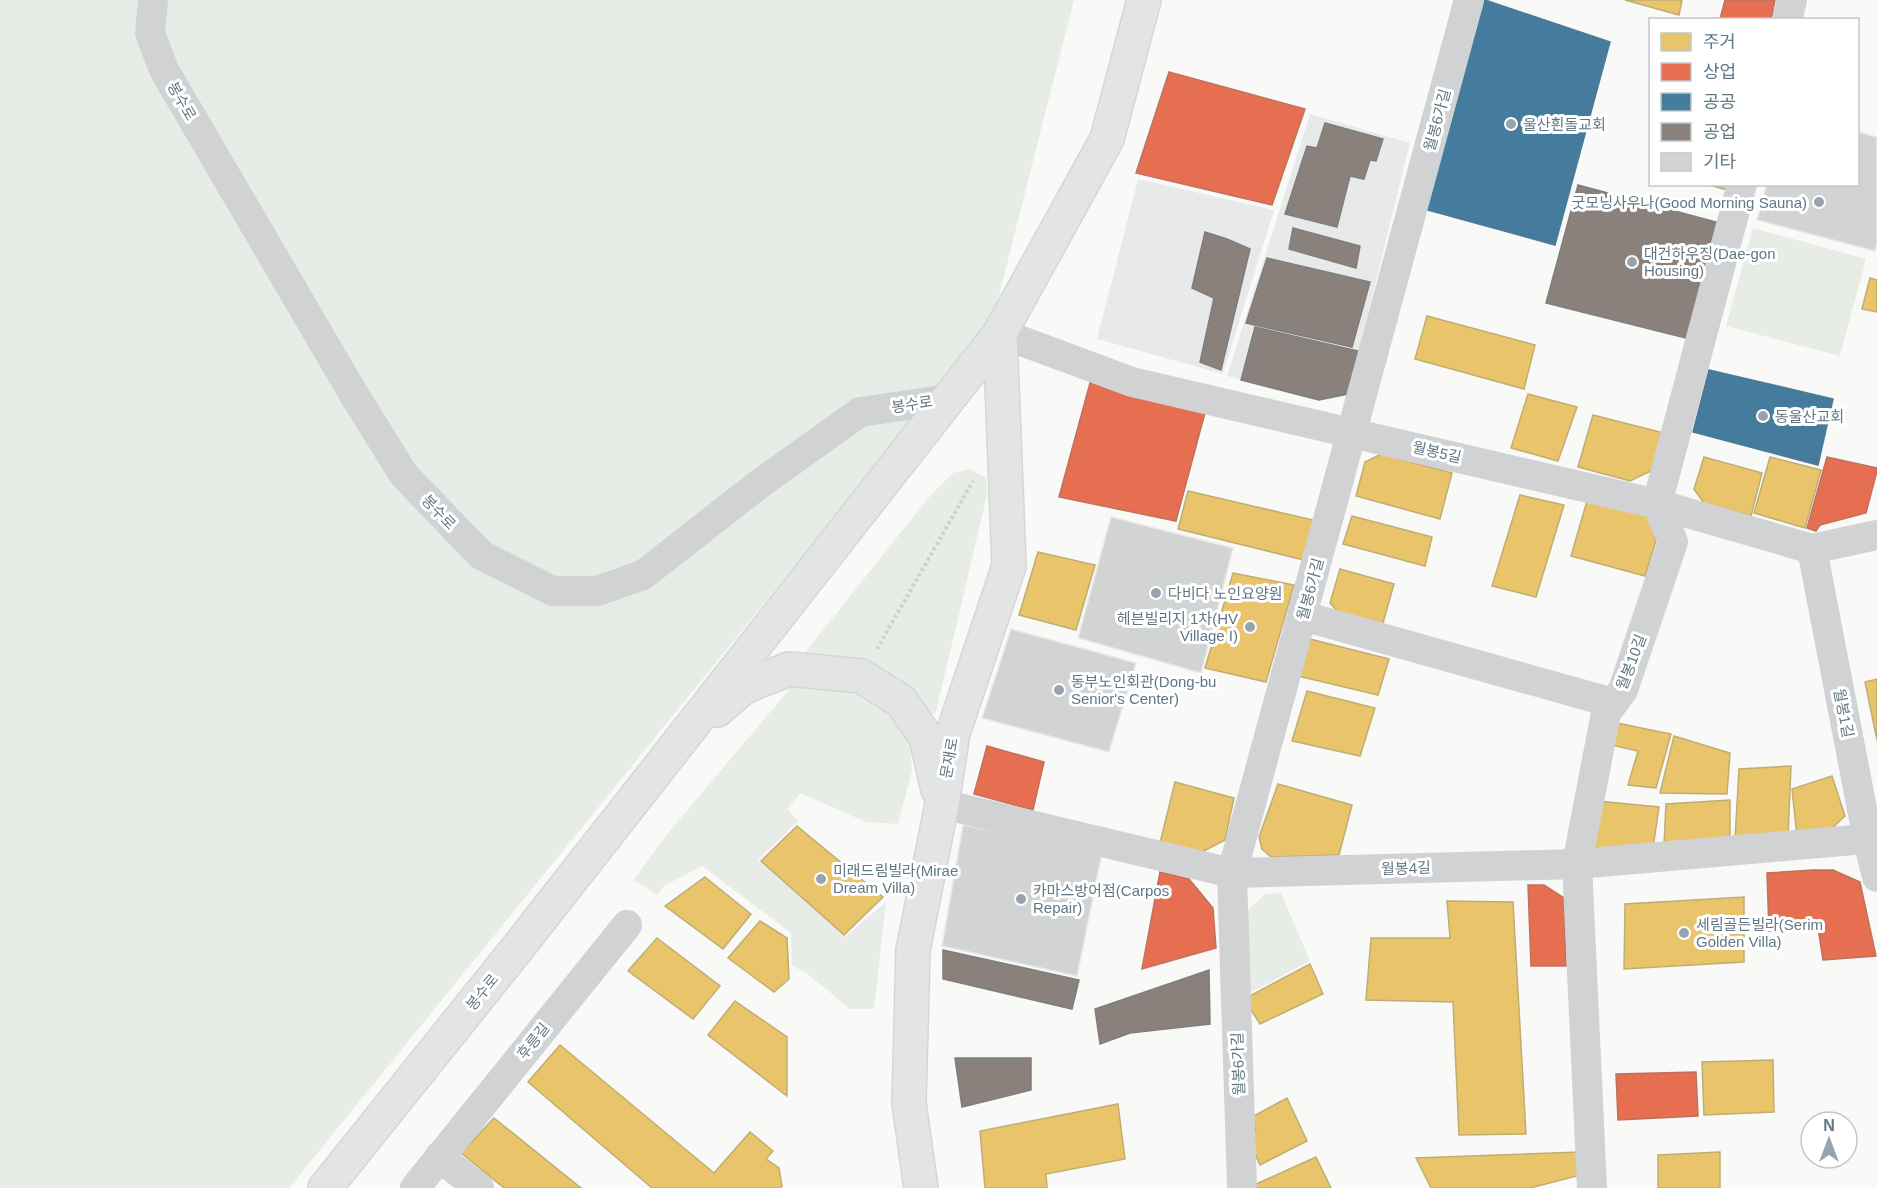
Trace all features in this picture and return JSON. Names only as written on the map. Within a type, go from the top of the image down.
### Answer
[{"type":"main road","name":"봉수로","points":[[325,1188],[516,950],[676,743],[1000,333],[1107,139],[1144,0]]},
{"type":"main road","name":"문재로","points":[[921,1188],[909,1103],[913,950],[942,804],[953,733],[1009,566],[1000,333]]},
{"type":"main road","points":[[676,743],[744,687],[789,669],[861,676],[901,701],[926,737],[942,804]]},
{"type":"street","name":"봉수로","points":[[153,0],[150,33],[164,70],[353,393],[404,475],[481,555],[553,591],[597,591],[643,575],[758,485],[860,412],[949,399]]},
{"type":"street","name":"월봉6가길","points":[[1242,1188],[1232,873],[1469,0]]},
{"type":"street","points":[[1787,18],[1792,0]]},
{"type":"street","points":[[1657,504],[1741,186]]},
{"type":"street","name":"월봉5길","points":[[1000,333],[1132,382],[1657,504],[1812,549],[1877,535]]},
{"type":"street","name":"월봉10길","points":[[1592,1188],[1577,864],[1606,713],[1623,690],[1673,542],[1657,504]]},
{"type":"street","name":"월봉1길","points":[[1812,549],[1872,839],[1877,877]]},
{"type":"street","points":[[1303,616],[1613,703]]},
{"type":"street","name":"월봉4길","points":[[942,804],[1232,873],[1577,864],[1872,839]]},
{"type":"street","name":"후릉길","points":[[415,1188],[627,926]]},
{"type":"street","points":[[440,1157],[479,1188]]},
{"type":"path","points":[[861,676],[974,479]]},
{"type":"shaded area","points":[[0,0],[1074,0],[992,323],[289,1188],[0,1188]]},
{"type":"shaded area","points":[[1310,114],[1410,143],[1348,394],[1319,400],[1227,376]]},
{"type":"shaded area","points":[[1138,179],[1274,210],[1223,374],[1097,339]]},
{"type":"shaded area","points":[[1753,228],[1866,259],[1840,356],[1726,326]]},
{"type":"shaded area","points":[[970,469],[986,478],[987,495],[936,712],[929,715],[887,672],[843,657],[800,659],[931,495],[953,473]]},
{"type":"shaded area","points":[[793,685],[843,685],[890,704],[909,729],[912,770],[898,824],[866,822],[800,793],[787,809],[798,821],[758,860],[845,937],[886,902],[874,1009],[850,1009],[805,972],[792,966],[791,933],[702,866],[664,886],[657,895],[634,880],[663,839]]},
{"type":"shaded area","points":[[1281,893],[1310,961],[1244,996],[1247,911],[1265,894]]},
{"type":"building: 주거","points":[[1625,0],[1682,0],[1679,15]]},
{"type":"building: 주거","points":[[1713,186],[1728,186],[1727,190]]},
{"type":"building: 주거","points":[[1870,278],[1877,280],[1877,312],[1862,309]]},
{"type":"building: 주거","points":[[1427,316],[1535,345],[1524,389],[1415,359]]},
{"type":"building: 주거","points":[[1528,394],[1577,407],[1558,461],[1511,448]]},
{"type":"building: 주거","points":[[1593,415],[1664,433],[1655,469],[1630,481],[1578,467]]},
{"type":"building: 주거","points":[[1381,454],[1452,473],[1440,519],[1356,496],[1365,462]]},
{"type":"building: 주거","points":[[1704,457],[1762,473],[1751,516],[1704,503],[1694,489]]},
{"type":"building: 주거","points":[[1770,457],[1821,470],[1805,528],[1754,513]]},
{"type":"building: 주거","points":[[1188,491],[1313,520],[1304,560],[1178,529]]},
{"type":"building: 주거","points":[[1520,495],[1564,505],[1536,597],[1492,586]]},
{"type":"building: 주거","points":[[1587,501],[1650,516],[1656,541],[1645,576],[1571,556]]},
{"type":"building: 주거","points":[[1352,516],[1432,537],[1425,566],[1343,544]]},
{"type":"building: 주거","points":[[1038,552],[1095,565],[1076,630],[1019,615]]},
{"type":"building: 주거","points":[[1340,569],[1394,584],[1381,630],[1344,618],[1330,603]]},
{"type":"building: 주거","name":"헤븐빌리지 1차(HV Village I)","points":[[1233,573],[1294,585],[1266,682],[1205,668]]},
{"type":"building: 주거","points":[[1310,639],[1389,659],[1378,695],[1298,676]]},
{"type":"building: 주거","points":[[1877,679],[1877,740],[1865,682]]},
{"type":"building: 주거","points":[[1307,691],[1375,708],[1360,756],[1292,741]]},
{"type":"building: 주거","points":[[1617,723],[1671,734],[1656,788],[1628,785],[1638,751],[1607,744]]},
{"type":"building: 주거","points":[[1674,736],[1730,753],[1727,794],[1660,793]]},
{"type":"building: 주거","points":[[1791,766],[1788,836],[1735,840],[1739,769]]},
{"type":"building: 주거","points":[[1832,776],[1845,816],[1827,833],[1797,836],[1792,789]]},
{"type":"building: 주거","points":[[1175,782],[1234,798],[1225,840],[1200,853],[1160,843]]},
{"type":"building: 주거","points":[[1278,784],[1352,805],[1339,855],[1271,857],[1262,849],[1259,837]]},
{"type":"building: 주거","points":[[1730,800],[1730,842],[1664,845],[1666,804]]},
{"type":"building: 주거","points":[[1597,801],[1659,807],[1653,848],[1601,852],[1590,841]]},
{"type":"building: 주거","name":"미래드림빌라(Mirae Dream Villa)","points":[[797,826],[883,897],[844,935],[761,861]]},
{"type":"building: 주거","points":[[705,877],[751,914],[723,949],[665,906]]},
{"type":"building: 주거","name":"세림골든빌라(Serim Golden Villa)","points":[[1744,897],[1744,962],[1624,969],[1625,904]]},
{"type":"building: 주거","points":[[1447,901],[1513,902],[1526,1134],[1459,1135],[1453,1002],[1366,1000],[1371,938],[1450,938]]},
{"type":"building: 주거","points":[[760,921],[787,938],[789,979],[774,992],[728,958]]},
{"type":"building: 주거","points":[[657,938],[720,986],[693,1019],[628,971]]},
{"type":"building: 주거","points":[[1310,964],[1323,994],[1260,1024],[1244,999]]},
{"type":"building: 주거","points":[[735,1001],[787,1037],[787,1096],[708,1035]]},
{"type":"building: 주거","points":[[560,1045],[714,1173],[750,1132],[773,1151],[766,1159],[779,1168],[782,1186],[780,1188],[652,1188],[528,1082]]},
{"type":"building: 주거","points":[[1773,1060],[1774,1112],[1704,1115],[1702,1062]]},
{"type":"building: 주거","points":[[1287,1098],[1307,1141],[1260,1165],[1246,1134],[1256,1129],[1250,1118]]},
{"type":"building: 주거","points":[[1118,1104],[1125,1159],[1046,1174],[1047,1188],[985,1188],[980,1131]]},
{"type":"building: 주거","points":[[494,1118],[581,1188],[504,1188],[461,1153]]},
{"type":"building: 주거","points":[[1580,1152],[1577,1176],[1530,1188],[1431,1188],[1416,1158]]},
{"type":"building: 주거","points":[[1720,1152],[1720,1188],[1658,1188],[1658,1155]]},
{"type":"building: 주거","points":[[1316,1157],[1331,1188],[1254,1188],[1254,1185]]},
{"type":"building: 상업","points":[[1725,0],[1775,0],[1771,18],[1720,18]]},
{"type":"building: 상업","points":[[1169,72],[1305,109],[1272,205],[1136,173]]},
{"type":"building: 상업","points":[[1090,383],[1206,409],[1176,521],[1059,497]]},
{"type":"building: 상업","points":[[1827,457],[1877,468],[1877,471],[1866,513],[1820,525],[1816,531],[1807,528]]},
{"type":"building: 상업","points":[[987,746],[1044,762],[1033,810],[974,794]]},
{"type":"building: 상업","points":[[1833,870],[1860,882],[1876,956],[1823,960],[1818,928],[1769,931],[1767,873]]},
{"type":"building: 상업","points":[[1160,872],[1189,879],[1213,908],[1216,948],[1142,969]]},
{"type":"building: 상업","points":[[1528,885],[1544,885],[1564,898],[1566,966],[1531,966]]},
{"type":"building: 상업","points":[[1696,1072],[1698,1116],[1618,1120],[1616,1074]]},
{"type":"building: 공공","name":"울산흰돌교회","points":[[1466,0],[1485,0],[1610,42],[1555,245],[1413,206]]},
{"type":"building: 공공","name":"동울산교회","points":[[1709,370],[1833,399],[1818,465],[1693,432]]},
{"type":"building: 공업","points":[[1325,123],[1383,139],[1376,161],[1370,160],[1364,179],[1350,176],[1337,227],[1285,214],[1307,146],[1317,148]]},
{"type":"building: 공업","name":"대건하우징(Dae-gon Housing)","points":[[1578,185],[1716,222],[1690,339],[1546,303]]},
{"type":"building: 공업","points":[[1293,228],[1360,246],[1356,268],[1289,249]]},
{"type":"building: 공업","points":[[1205,232],[1250,249],[1221,370],[1200,362],[1214,298],[1192,288]]},
{"type":"building: 공업","points":[[1267,258],[1370,282],[1352,347],[1246,323]]},
{"type":"building: 공업","points":[[1255,327],[1358,351],[1348,394],[1319,400],[1241,380]]},
{"type":"building: 공업","points":[[943,950],[1079,980],[1072,1009],[943,979]]},
{"type":"building: 공업","points":[[1209,970],[1210,1024],[1130,1033],[1100,1044],[1095,1009]]},
{"type":"building: 공업","points":[[955,1058],[1031,1058],[1031,1090],[962,1107]]},
{"type":"building: 기타","name":"굿모닝사우나(Good Morning Sauna)","points":[[1859,132],[1877,137],[1877,243],[1875,251],[1757,220],[1766,186],[1859,186]]},
{"type":"building: 기타","name":"다비다 노인요양원","points":[[1111,517],[1233,548],[1201,673],[1078,638]]},
{"type":"building: 기타","name":"동부노인회관(Dong-bu Senior's Center)","points":[[1011,629],[1136,663],[1109,752],[982,718]]},
{"type":"building: 기타","name":"카마스방어점(Carpos Repair)","points":[[963,825],[1102,853],[1077,976],[942,946]]},
{"type":"place","name":"울산흰돌교회","points":[[1511,124]]},
{"type":"place","name":"굿모닝사우나(Good Morning Sauna)","points":[[1819,202]]},
{"type":"place","name":"대건하우징(Dae-gon Housing)","points":[[1632,262]]},
{"type":"place","name":"동울산교회","points":[[1763,416]]},
{"type":"place","name":"다비다 노인요양원","points":[[1156,593]]},
{"type":"place","name":"헤븐빌리지 1차(HV Village I)","points":[[1250,627]]},
{"type":"place","name":"동부노인회관(Dong-bu Senior's Center)","points":[[1059,690]]},
{"type":"place","name":"미래드림빌라(Mirae Dream Villa)","points":[[821,879]]},
{"type":"place","name":"카마스방어점(Carpos Repair)","points":[[1021,899]]},
{"type":"place","name":"세림골든빌라(Serim Golden Villa)","points":[[1684,933]]}]
